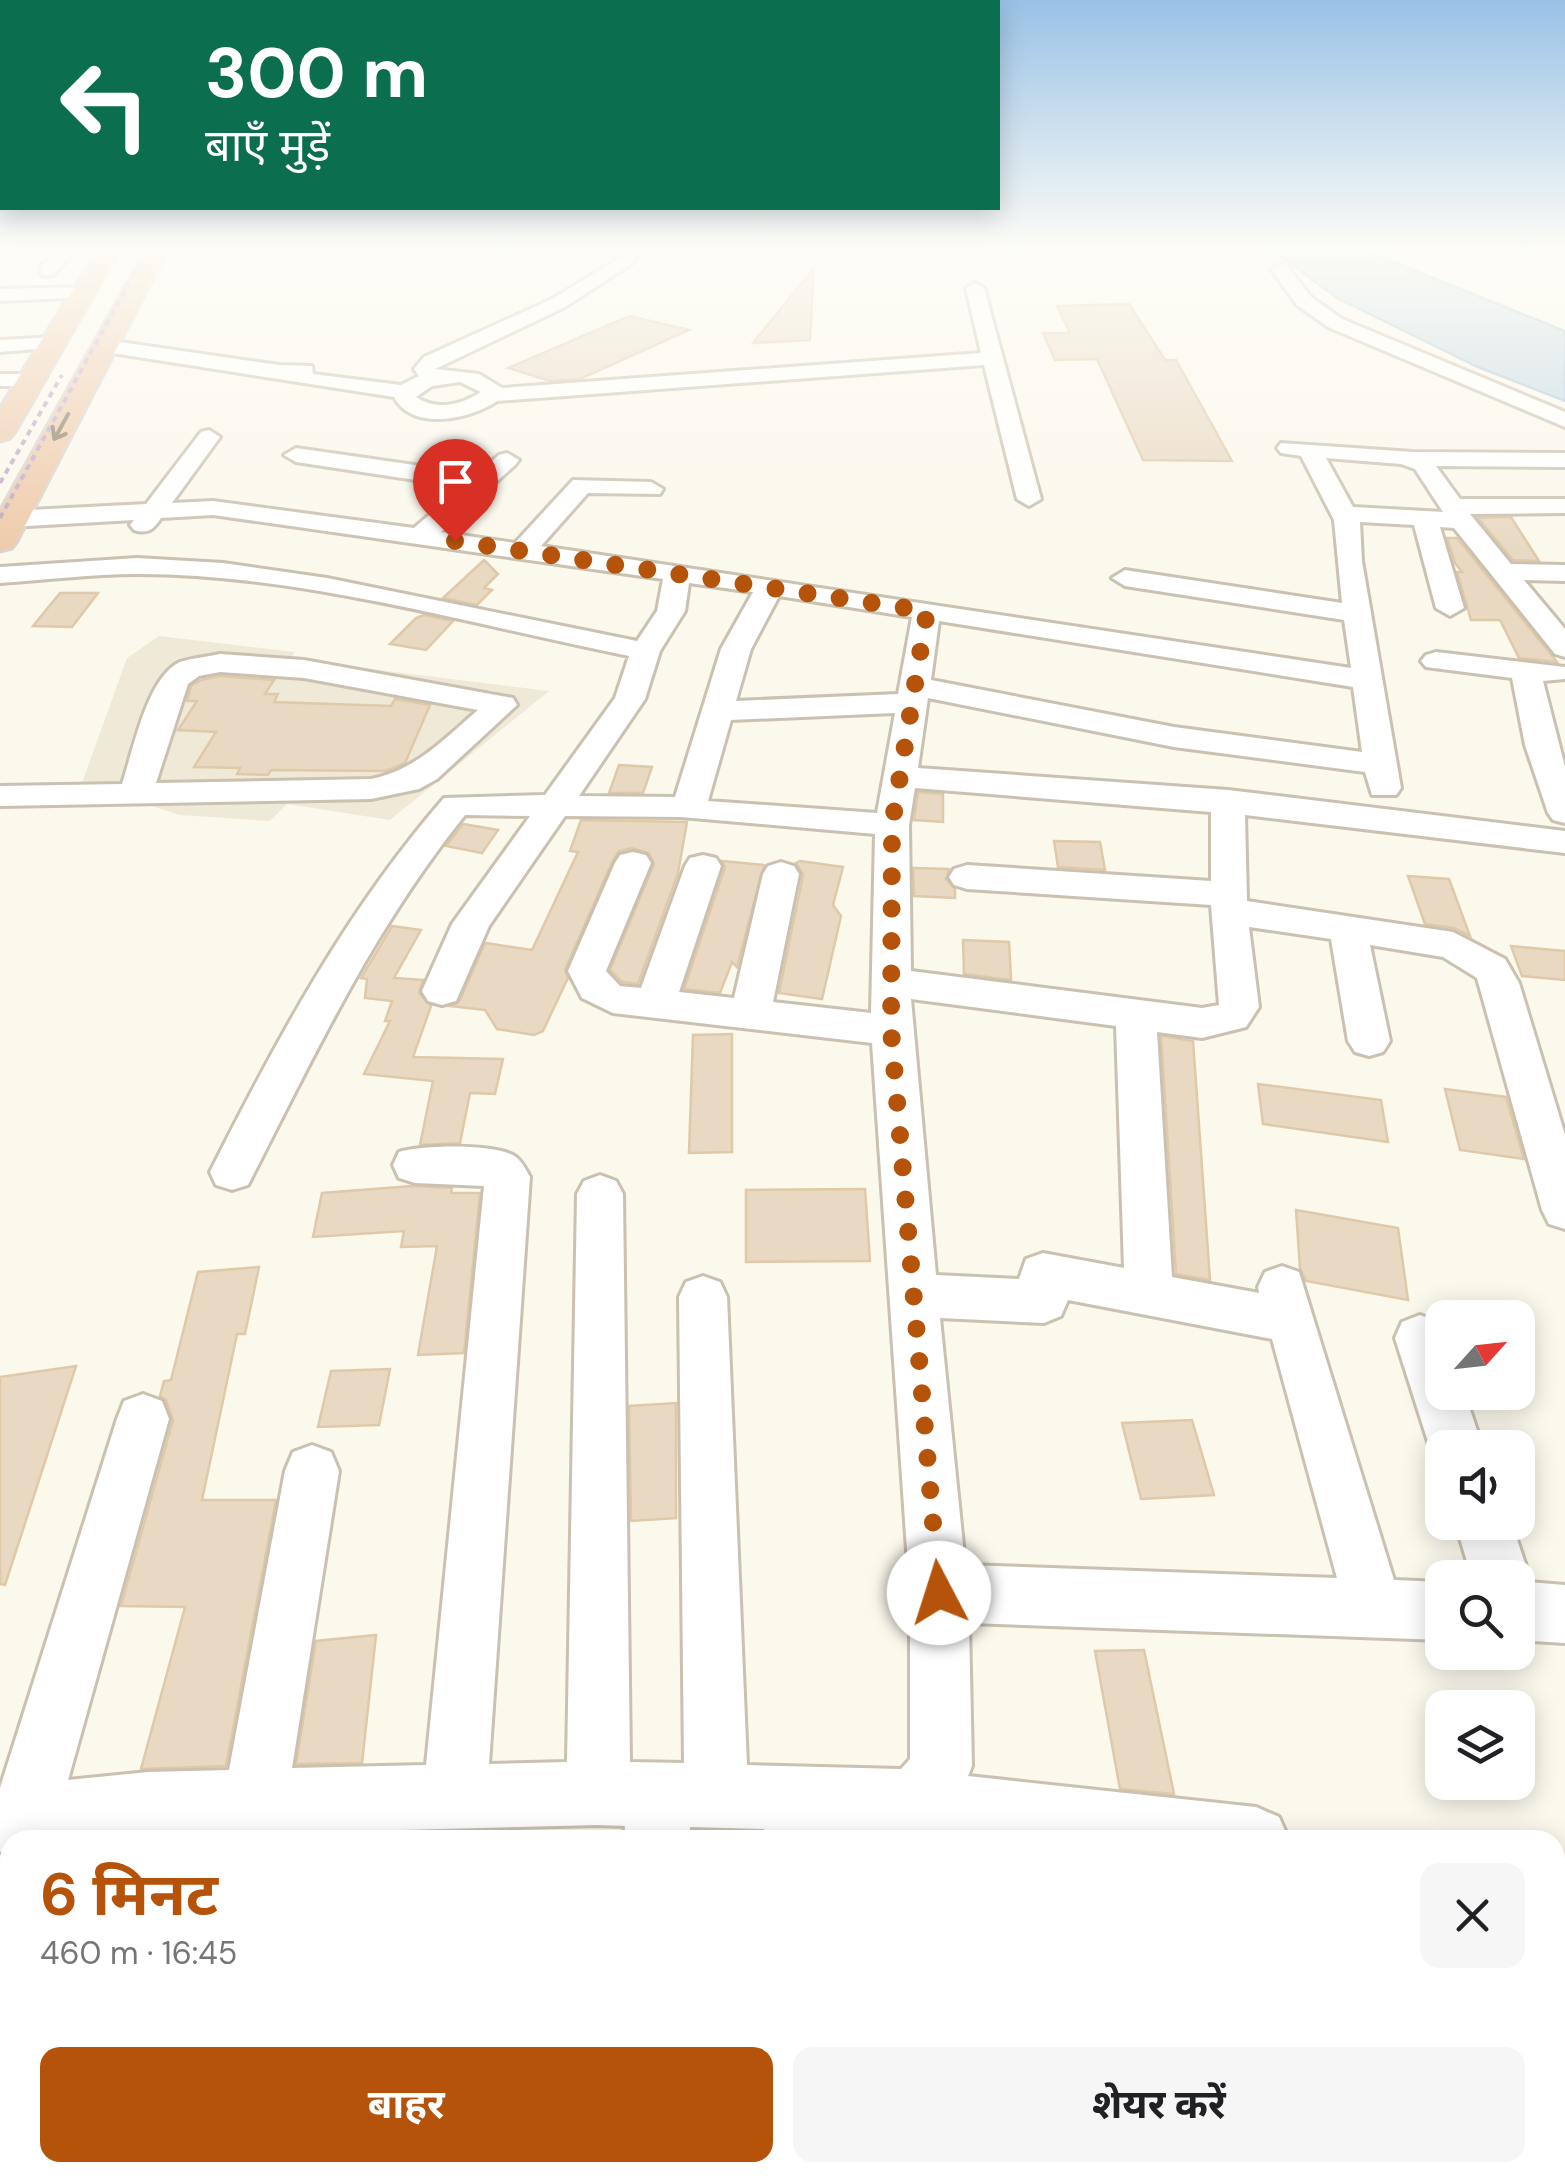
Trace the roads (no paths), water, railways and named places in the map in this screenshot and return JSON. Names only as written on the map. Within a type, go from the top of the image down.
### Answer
[{"type":"highway","points":[[0,432],[8,406],[33,380],[50,351]]},
{"type":"highway","points":[[5,530],[103,351]]},
{"type":"street","points":[[140,351],[278,370],[289,377],[419,385],[470,378],[485,382],[492,388],[492,395]]},
{"type":"street","points":[[453,351],[431,361],[419,385],[404,400],[411,406],[446,411],[466,408],[492,395],[992,358]]},
{"type":"street","points":[[990,351],[1029,498]]},
{"type":"street","points":[[1401,351],[1565,420]]},
{"type":"street","points":[[0,380],[33,380]]},
{"type":"street","points":[[116,567],[152,510],[209,437]]},
{"type":"street","points":[[1389,816],[1357,614],[1347,520],[1300,449],[1415,459],[1554,461],[1565,482]]},
{"type":"street","points":[[296,455],[480,482]]},
{"type":"street","points":[[1415,459],[1423,464],[1450,608]]},
{"type":"street","points":[[421,536],[507,460]]},
{"type":"street","points":[[522,551],[582,485],[651,489]]},
{"type":"street","points":[[1386,489],[1435,516],[1503,572],[1554,621],[1565,648]]},
{"type":"street","points":[[1347,520],[1354,514],[1435,516],[1565,506]]},
{"type":"street","points":[[5,530],[152,510],[214,508],[770,586],[1368,680]]},
{"type":"street","points":[[0,575],[116,567],[223,571],[327,586],[644,651]]},
{"type":"street","points":[[1503,572],[1565,573]]},
{"type":"street","points":[[442,991],[471,924],[630,700],[644,651],[671,610],[678,574]]},
{"type":"street","points":[[1125,578],[1357,614]]},
{"type":"street","points":[[690,807],[736,648],[770,586]]},
{"type":"street","points":[[142,1419],[12,1819],[148,1804],[254,1802],[336,1821],[455,1799],[657,1807],[792,1820],[901,1801],[927,1790],[940,1766],[939,1593],[892,1006],[895,801],[927,611]]},
{"type":"street","points":[[1436,661],[1565,673]]},
{"type":"street","points":[[0,796],[136,794],[392,786],[424,772],[502,705],[277,666],[220,663],[190,669],[174,679],[136,794]]},
{"type":"street","points":[[1526,672],[1541,745],[1565,813]]},
{"type":"street","points":[[715,710],[912,694],[1174,737],[1381,764]]},
{"type":"street","points":[[232,1172],[316,1002],[409,857],[456,804],[690,807],[694,811],[895,801],[1228,800],[1389,816],[1565,842]]},
{"type":"street","points":[[633,862],[587,971],[590,984],[612,999],[750,1014],[892,1006],[1136,1014],[1202,1023],[1232,1017],[1239,1007],[1229,902],[1228,800]]},
{"type":"street","points":[[655,1004],[703,866]]},
{"type":"street","points":[[750,1014],[780,874]]},
{"type":"street","points":[[967,877],[1229,902],[1348,929],[1452,945],[1491,968],[1499,983],[1565,1210]]},
{"type":"street","points":[[1348,929],[1368,1041]]},
{"type":"street","points":[[1136,1014],[1149,1292]]},
{"type":"street","points":[[416,1165],[498,1168],[507,1177],[455,1799]]},
{"type":"street","points":[[600,1194],[657,1807]]},
{"type":"street","points":[[913,1296],[1044,1301],[1043,1274],[1149,1292],[1287,1304],[1374,1608]]},
{"type":"street","points":[[657,1807],[703,1297]]},
{"type":"street","points":[[1420,1338],[1451,1430]]},
{"type":"street","points":[[254,1802],[312,1471]]},
{"type":"street","points":[[939,1593],[1425,1610]]},
{"type":"street","points":[[1535,1611],[1565,1614]]},
{"type":"street","points":[[901,1801],[1094,1830]]},
{"type":"water","points":[[1445,351],[1565,351],[1565,401]]},
{"type":"railway","points":[[0,518],[92,351]]},
{"type":"railway","points":[[0,483],[62,375]]}]
